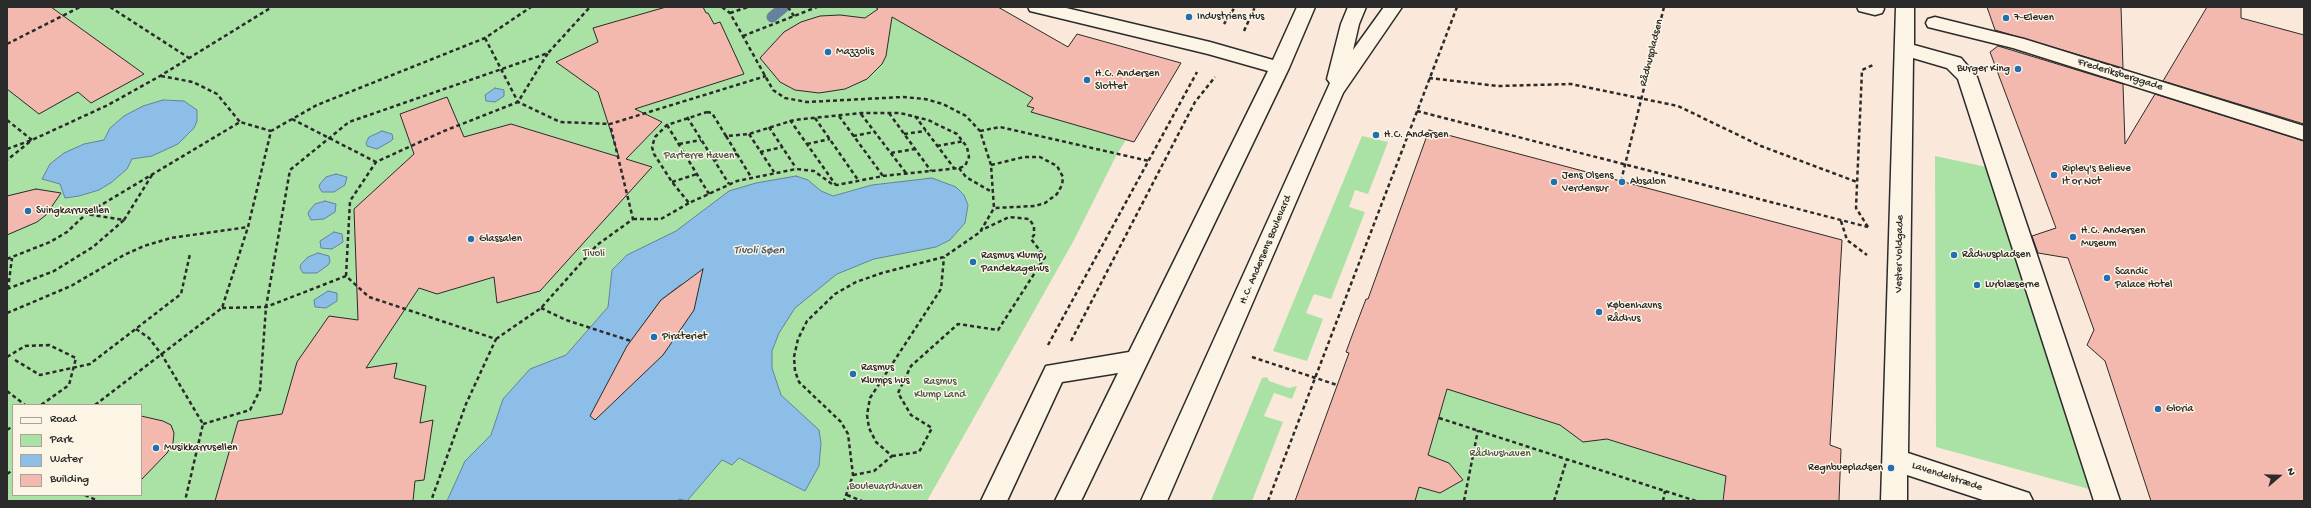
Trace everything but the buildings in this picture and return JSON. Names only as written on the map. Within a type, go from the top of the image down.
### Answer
[{"type":"street","points":[[1037,7],[1210,48],[1279,68]]},
{"type":"street","points":[[1068,501],[1279,68],[1306,7]]},
{"type":"street","points":[[1334,92],[1350,24],[1357,7]]},
{"type":"street","name":"H.C. Andersens Boulevard","points":[[1154,501],[1224,348],[1334,92],[1393,7]]},
{"type":"street","name":"Vester Voldgade","points":[[1894,501],[1905,7]]},
{"type":"street","name":"Frederiksberggade","points":[[1935,23],[2017,43],[2304,133]]},
{"type":"street","points":[[1904,49],[1954,63],[1967,77],[2107,501]]},
{"type":"street","points":[[994,501],[1054,373],[1136,361]]},
{"type":"street","name":"Lavendelstræde","points":[[1896,460],[2020,501]]},
{"type":"path","points":[[7,44],[80,7]]},
{"type":"path","points":[[110,7],[189,58]]},
{"type":"path","points":[[7,149],[32,140],[108,105],[160,76],[272,7]]},
{"type":"path","points":[[160,76],[193,82],[217,94],[240,122],[271,131],[317,105],[485,38],[531,7]]},
{"type":"path","points":[[346,276],[350,201],[376,162],[444,130],[518,102],[548,53],[590,7]]},
{"type":"path","points":[[722,7],[730,14],[773,90],[785,98],[795,101],[878,97],[925,99],[943,104],[966,116],[980,131],[991,165],[994,208],[980,232]]},
{"type":"path","points":[[730,14],[748,7]]},
{"type":"path","points":[[788,7],[794,16]]},
{"type":"path","points":[[743,36],[817,7]]},
{"type":"path","points":[[1046,348],[1210,48],[1235,7]]},
{"type":"path","points":[[1268,501],[1457,7]]},
{"type":"path","name":"Rådhuspladsen","points":[[1621,181],[1664,7]]},
{"type":"path","points":[[485,38],[518,102],[560,122],[610,124],[766,76]]},
{"type":"path","points":[[203,424],[250,410],[260,390],[266,308],[290,170],[349,122],[548,53]]},
{"type":"path","points":[[1054,373],[1195,102],[1232,55]]},
{"type":"path","points":[[1429,78],[1498,86],[1571,84],[1678,106],[1761,146],[1857,182]]},
{"type":"path","points":[[1416,111],[1868,227]]},
{"type":"path","points":[[690,203],[672,182],[654,154],[652,147],[655,136],[667,125],[702,112],[712,113],[751,177]]},
{"type":"path","points":[[861,113],[906,173]]},
{"type":"path","points":[[431,501],[466,404],[496,339],[541,308],[597,245],[633,219],[661,219],[729,184],[774,172],[796,168],[814,171],[835,184],[882,176],[959,168],[964,166],[969,157],[964,141],[944,126],[914,115],[861,113],[790,120],[749,134],[726,136]]},
{"type":"path","points":[[888,113],[931,171]]},
{"type":"path","points":[[839,115],[882,176]]},
{"type":"path","points":[[914,115],[954,168]]},
{"type":"path","points":[[687,117],[729,184]]},
{"type":"path","points":[[814,118],[858,180]]},
{"type":"path","points":[[292,119],[376,162]]},
{"type":"path","points":[[7,120],[32,140]]},
{"type":"path","points":[[790,120],[835,184]]},
{"type":"path","points":[[7,259],[50,242],[67,232],[86,214],[240,122]]},
{"type":"path","points":[[610,124],[633,219]]},
{"type":"path","points":[[667,125],[709,194]]},
{"type":"path","points":[[769,127],[796,168]]},
{"type":"path","points":[[980,131],[1000,127],[1149,161]]},
{"type":"path","points":[[96,404],[222,308],[248,227],[271,131]]},
{"type":"path","points":[[904,134],[926,131]]},
{"type":"path","points":[[853,136],[874,132]]},
{"type":"path","points":[[749,134],[774,172]]},
{"type":"path","points":[[807,144],[830,139]]},
{"type":"path","points":[[7,160],[32,140]]},
{"type":"path","points":[[679,144],[701,140]]},
{"type":"path","points":[[937,146],[964,141]]},
{"type":"path","points":[[760,152],[783,147]]},
{"type":"path","points":[[891,153],[915,149]]},
{"type":"path","points":[[714,160],[737,154]]},
{"type":"path","points":[[991,165],[1024,157],[1040,157],[1058,166],[1063,177],[1062,185],[1057,194],[1045,203],[1035,206],[994,208]]},
{"type":"path","points":[[959,168],[966,177],[993,192]]},
{"type":"path","points":[[8,289],[60,267],[93,247],[124,220],[152,174]]},
{"type":"path","points":[[672,182],[697,174]]},
{"type":"path","points":[[86,214],[124,220]]},
{"type":"path","points":[[844,501],[853,475],[851,447],[848,434],[841,422],[799,382],[795,371],[794,357],[798,339],[814,313],[835,294],[856,282],[882,273],[944,257],[980,232],[1009,217],[1023,217],[1029,219],[1034,226],[1034,235],[1030,238],[1044,257],[998,330],[958,324],[911,366],[898,393],[911,415],[932,428],[919,452],[892,456],[874,471],[853,475]]},
{"type":"path","points":[[7,313],[71,286],[124,255],[144,246],[171,238],[248,227]]},
{"type":"path","points":[[15,360],[40,375],[90,364],[181,294],[190,254]]},
{"type":"path","points":[[892,456],[876,442],[869,428],[867,415],[870,398],[941,289],[944,257]]},
{"type":"path","points":[[8,289],[12,258]]},
{"type":"path","points":[[222,308],[266,308],[346,276]]},
{"type":"path","points":[[346,276],[369,297],[496,339]]},
{"type":"path","points":[[541,308],[566,320],[631,342]]},
{"type":"path","points":[[136,329],[150,338],[162,355],[203,424],[185,501],[180,501]]},
{"type":"path","points":[[7,357],[25,346],[49,345],[76,358],[69,385],[42,404]]},
{"type":"path","points":[[1224,348],[1337,385]]},
{"type":"path","points":[[7,391],[24,404]]},
{"type":"path","points":[[1439,418],[1696,501]]},
{"type":"path","points":[[1464,501],[1478,430]]},
{"type":"path","points":[[1554,501],[1567,459]]},
{"type":"path","points":[[1663,501],[1665,491]]},
{"type":"path","points":[[847,495],[862,501]]},
{"type":"path","points":[[87,496],[98,501]]},
{"type":"green space","name":"Tivoli","points":[[7,7],[998,7],[1068,47],[1077,34],[1181,63],[1134,142],[1126,140],[1117,154],[1074,240],[927,501],[7,501]]},
{"type":"green space","points":[[1362,136],[1388,142],[1368,194],[1355,190],[1349,207],[1365,212],[1331,299],[1314,294],[1306,313],[1323,319],[1307,361],[1273,351]]},
{"type":"green space","points":[[1935,156],[1987,167],[2089,489],[1936,447]]},
{"type":"green space","points":[[1267,377],[1269,381],[1289,388],[1297,386],[1292,399],[1274,393],[1264,416],[1283,422],[1252,501],[1211,501],[1262,378]]},
{"type":"green space","name":"Rådhushaven","points":[[1449,383],[1567,427],[1688,464],[1727,470],[1722,501],[1415,501],[1419,487],[1440,493],[1454,485],[1458,474],[1428,455]]},
{"type":"water","points":[[495,88],[504,90],[504,96],[495,102],[486,101],[485,95]]},
{"type":"water","points":[[163,100],[184,101],[197,110],[197,121],[194,128],[178,144],[152,156],[132,159],[127,169],[112,182],[99,190],[79,196],[65,198],[60,184],[42,179],[50,164],[64,153],[84,144],[104,140],[110,128],[124,116],[143,106]]},
{"type":"water","points":[[382,131],[392,134],[393,139],[377,149],[367,146],[366,143],[369,137]]},
{"type":"water","points":[[336,174],[347,177],[345,185],[334,192],[322,192],[319,187],[320,184],[326,177]]},
{"type":"water","name":"Tivoli Søen","points":[[796,176],[808,180],[821,191],[833,196],[872,185],[932,178],[956,187],[964,195],[968,205],[965,223],[950,240],[936,247],[874,259],[837,274],[795,308],[779,333],[772,351],[772,368],[781,395],[819,430],[821,443],[819,466],[805,491],[739,458],[732,465],[722,460],[687,501],[679,499],[678,501],[447,501],[465,461],[491,435],[503,399],[530,369],[566,355],[608,307],[612,270],[627,255],[676,231],[729,191],[756,183]],"holes":[[[695,281],[637,333],[661,300],[680,285]]]},
{"type":"water","points":[[325,201],[336,204],[335,212],[324,219],[311,220],[308,214],[309,211],[315,204]]},
{"type":"water","points":[[334,232],[342,234],[343,242],[332,249],[321,248],[320,241]]},
{"type":"water","points":[[318,253],[329,256],[330,262],[328,265],[317,273],[303,273],[300,268],[301,264],[308,257]]},
{"type":"water","points":[[328,291],[337,293],[337,301],[326,308],[315,307],[314,300]]},
{"type":"waterway","points":[[772,17],[784,7]]},
{"type":"place","name":"Industriens Hus","points":[[1189,17]]},
{"type":"place","name":"7-Eleven","points":[[2006,18]]},
{"type":"place","name":"Mazzolis","points":[[828,52]]},
{"type":"place","name":"Burger King","points":[[2018,69]]},
{"type":"place","name":"H.C. Andersen Slottet","points":[[1087,80]]},
{"type":"place","name":"H.C. Andersen","points":[[1376,135]]},
{"type":"place","name":"Ripley's Believe It or Not","points":[[2054,175]]},
{"type":"place","name":"Jens Olsens Verdensur","points":[[1554,182]]},
{"type":"place","name":"Absalon","points":[[1622,182]]},
{"type":"place","name":"Svingkarrusellen","points":[[28,211]]},
{"type":"place","name":"H.C. Andersen Museum","points":[[2073,237]]},
{"type":"place","name":"Glassalen","points":[[471,239]]},
{"type":"place","name":"Rådhuspladsen","points":[[1954,255]]},
{"type":"place","name":"Rasmus Klump Pandekagehus","points":[[973,262]]},
{"type":"place","name":"Scandic Palace Hotel","points":[[2107,278]]},
{"type":"place","name":"Lurblæserne","points":[[1977,285]]},
{"type":"place","name":"Københavns Rådhus","points":[[1599,312]]},
{"type":"place","name":"Pirateriet","points":[[654,337]]},
{"type":"place","name":"Rasmus Klumps hus","points":[[853,374]]},
{"type":"place","name":"Gloria","points":[[2158,409]]},
{"type":"place","name":"Musikkarrusellen","points":[[156,448]]},
{"type":"place","name":"Regnbuepladsen","points":[[1891,468]]},
{"type":"park label","name":"Parterre Haven","points":[[699,156]]},
{"type":"park label","name":"Rasmus Klump Land","points":[[940,388]]},
{"type":"park label","name":"Boulevardhaven","points":[[886,487]]}]
